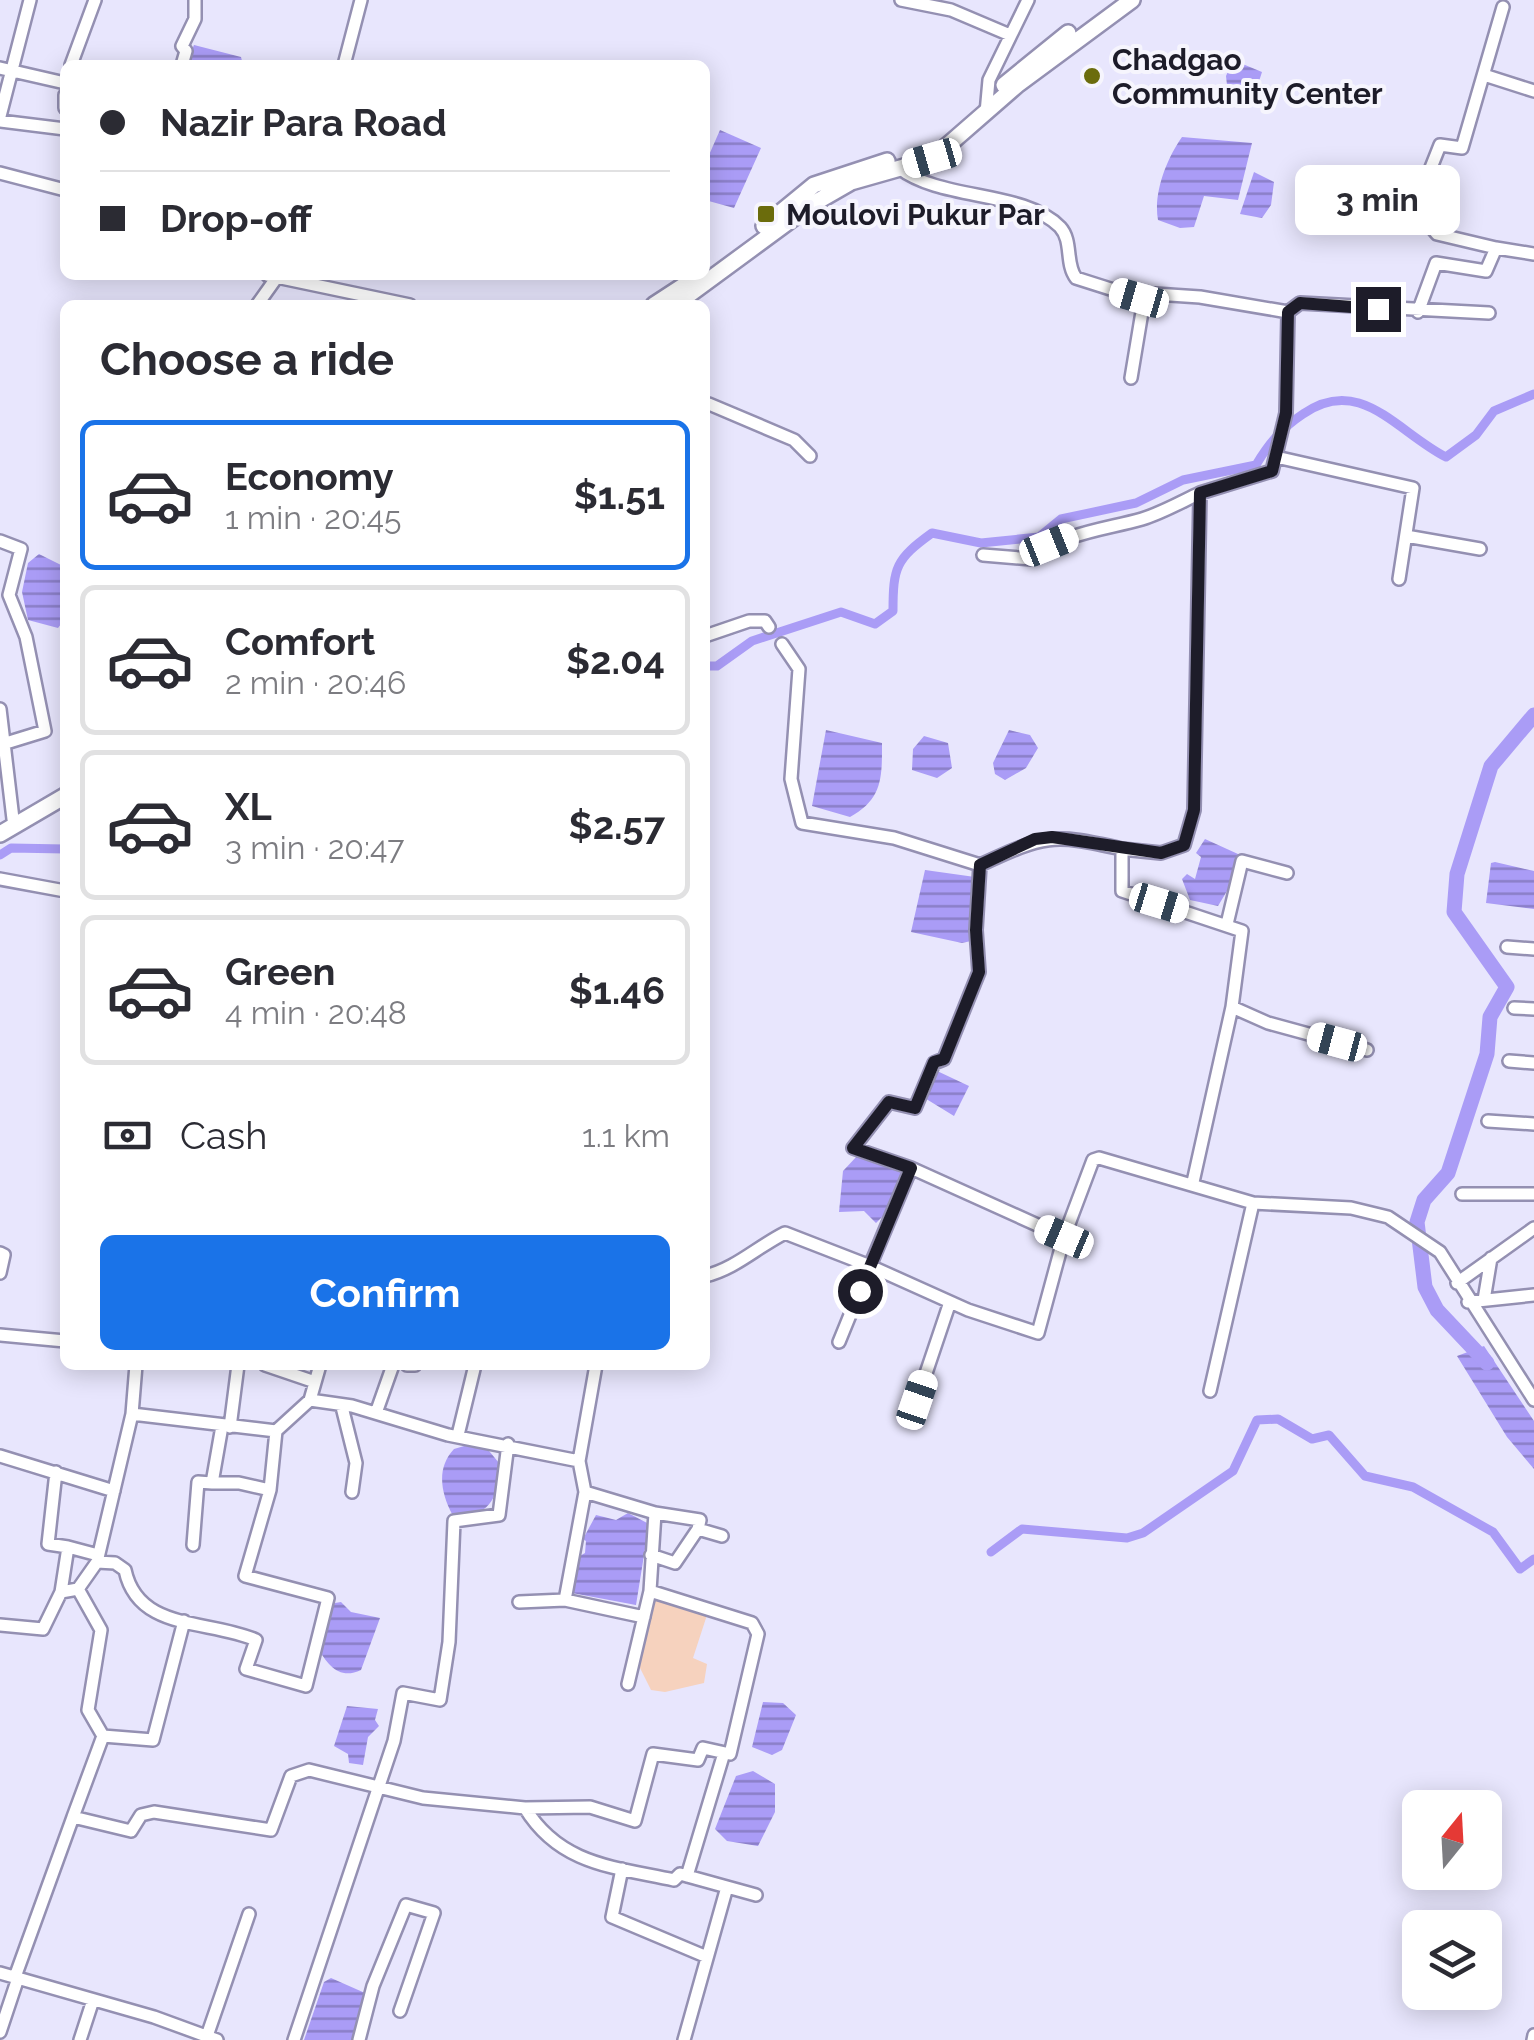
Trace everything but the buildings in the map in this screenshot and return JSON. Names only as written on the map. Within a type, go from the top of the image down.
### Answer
[{"type":"highway","points":[[710,280],[811,205],[851,182],[932,158],[986,109],[1027,63],[1116,0]]},
{"type":"highway","points":[[710,267],[814,186],[922,152],[1132,0]]},
{"type":"highway","points":[[662,300],[692,280]]},
{"type":"highway","points":[[683,300],[710,280]]},
{"type":"highway","points":[[6,822],[60,795]]},
{"type":"highway","points":[[0,834],[60,795]]},
{"type":"street","points":[[30,0],[5,69],[0,118],[60,128]]},
{"type":"street","points":[[72,60],[95,0]]},
{"type":"street","points":[[183,60],[186,51],[182,46],[195,19],[195,0]]},
{"type":"street","points":[[345,60],[360,0]]},
{"type":"street","points":[[901,0],[951,10],[1010,35]]},
{"type":"street","points":[[986,109],[989,80],[1028,0]]},
{"type":"street","points":[[1503,7],[1462,148],[1440,145],[1414,211],[1437,234],[1534,254]]},
{"type":"street","points":[[5,69],[60,83]]},
{"type":"street","points":[[1484,75],[1534,91]]},
{"type":"street","points":[[899,168],[922,182],[1032,212],[1056,223],[1065,234],[1076,278],[1139,298],[1154,294],[1200,296],[1288,312],[1300,303],[1418,312],[1489,312]]},
{"type":"street","points":[[0,173],[60,189]]},
{"type":"street","points":[[1418,312],[1434,264],[1488,270],[1496,248]]},
{"type":"street","points":[[314,280],[391,300]]},
{"type":"street","points":[[1131,378],[1144,306],[1139,298]]},
{"type":"street","points":[[982,555],[1032,558],[1049,545],[1079,533],[1144,518],[1200,493],[1266,475],[1276,457],[1284,422],[1288,312]]},
{"type":"street","points":[[710,404],[794,440],[810,456]]},
{"type":"street","points":[[1276,457],[1412,488],[1399,579]]},
{"type":"street","points":[[782,644],[799,669],[791,779],[802,823],[894,838],[980,865],[1035,839],[1052,837],[1161,853],[1184,845],[1194,810],[1200,493]]},
{"type":"street","points":[[1406,536],[1480,549]]},
{"type":"street","points":[[0,542],[21,548],[9,595],[26,637],[45,731],[6,743]]},
{"type":"street","points":[[710,634],[750,621],[765,621],[769,627]]},
{"type":"street","points":[[0,709],[6,743],[6,822]]},
{"type":"street","points":[[1122,849],[1122,891],[1226,924],[1243,934],[1232,1007],[1193,1182]]},
{"type":"street","points":[[1226,924],[1242,861],[1287,874]]},
{"type":"street","points":[[980,865],[976,930],[979,972],[944,1059],[934,1062],[915,1108],[889,1102],[853,1148],[911,1168],[1064,1237]]},
{"type":"street","points":[[0,879],[60,890]]},
{"type":"street","points":[[1507,947],[1534,949]]},
{"type":"street","points":[[1232,1007],[1268,1023],[1368,1050]]},
{"type":"street","points":[[1514,1008],[1534,1009]]},
{"type":"street","points":[[1509,1061],[1534,1063]]},
{"type":"street","points":[[1488,1121],[1534,1124]]},
{"type":"street","points":[[710,1275],[728,1270],[744,1256],[785,1233],[950,1302],[1038,1333],[1064,1237],[1096,1158],[1193,1182],[1253,1203],[1350,1208],[1385,1216],[1406,1227],[1440,1252],[1468,1302],[1534,1400]]},
{"type":"street","points":[[840,1342],[911,1168]]},
{"type":"street","points":[[1462,1194],[1534,1194]]},
{"type":"street","points":[[1210,1391],[1253,1203]]},
{"type":"street","points":[[1457,1283],[1534,1228]]},
{"type":"street","points":[[0,1253],[4,1255],[0,1274]]},
{"type":"street","points":[[1484,1300],[1491,1258]]},
{"type":"street","points":[[1468,1302],[1534,1294]]},
{"type":"street","points":[[917,1400],[950,1302]]},
{"type":"street","points":[[0,1335],[60,1341]]},
{"type":"street","points":[[61,1592],[78,1589],[97,1558],[132,1414],[136,1370]]},
{"type":"street","points":[[212,1483],[237,1370]]},
{"type":"street","points":[[279,1370],[315,1382]]},
{"type":"street","points":[[56,1472],[48,1544],[115,1563],[124,1570],[128,1588],[150,1611],[256,1640],[246,1669],[306,1686],[328,1598],[245,1576],[270,1490],[276,1431],[310,1400],[319,1370]]},
{"type":"street","points":[[376,1414],[391,1370]]},
{"type":"street","points":[[458,1435],[474,1370]]},
{"type":"street","points":[[565,1600],[585,1492],[579,1461],[595,1370]]},
{"type":"street","points":[[310,1400],[579,1461]]},
{"type":"street","points":[[342,1407],[356,1463],[352,1492]]},
{"type":"street","points":[[132,1414],[276,1431]]},
{"type":"street","points":[[294,2040],[394,1741],[403,1694],[440,1700],[450,1642],[454,1521],[499,1516],[508,1444]]},
{"type":"street","points":[[0,1456],[114,1491]]},
{"type":"street","points":[[193,1545],[198,1482],[239,1482],[270,1490]]},
{"type":"street","points":[[585,1492],[655,1513],[700,1520],[698,1530],[675,1563],[652,1555]]},
{"type":"street","points":[[628,1684],[650,1591],[655,1513]]},
{"type":"street","points":[[698,1530],[722,1536]]},
{"type":"street","points":[[0,1625],[43,1630],[61,1592],[68,1547]]},
{"type":"street","points":[[0,2032],[103,1736],[88,1710],[101,1630],[78,1589]]},
{"type":"street","points":[[74,1817],[116,1830],[131,1830],[141,1815],[154,1812],[271,1830],[292,1776],[309,1770],[461,1804],[590,1807],[635,1822],[653,1754],[698,1760],[703,1748],[730,1754],[758,1634],[752,1623],[650,1591]]},
{"type":"street","points":[[519,1602],[565,1600],[644,1617]]},
{"type":"street","points":[[103,1736],[153,1740],[184,1621]]},
{"type":"street","points":[[687,1876],[724,1753]]},
{"type":"street","points":[[525,1808],[538,1830],[575,1857],[674,1880],[680,1874],[756,1895]]},
{"type":"street","points":[[622,1868],[612,1917],[707,1957]]},
{"type":"street","points":[[684,2040],[727,1887]]},
{"type":"street","points":[[359,2040],[373,1986],[406,1905],[434,1913],[400,2011]]},
{"type":"street","points":[[0,1973],[93,2000],[187,2035],[212,2038],[249,1914]]},
{"type":"street","points":[[80,2040],[93,2000]]},
{"type":"shaded area","points":[[194,45],[242,60],[187,60]]},
{"type":"shaded area","points":[[1233,60],[1262,72],[1254,97],[1227,85],[1226,76]]},
{"type":"shaded area","points":[[720,130],[761,148],[734,208],[710,201],[710,153]]},
{"type":"shaded area","points":[[1182,137],[1252,143],[1238,200],[1204,196],[1194,227],[1180,228],[1158,220],[1157,210],[1162,176]]},
{"type":"shaded area","points":[[1254,172],[1274,182],[1271,205],[1262,218],[1240,214]]},
{"type":"shaded area","points":[[39,554],[60,564],[58,628],[28,620],[22,592],[28,563]]},
{"type":"shaded area","points":[[826,730],[882,743],[882,766],[875,795],[850,817],[812,806]]},
{"type":"shaded area","points":[[1009,730],[1030,735],[1038,748],[1026,768],[1005,780],[995,774],[993,763]]},
{"type":"shaded area","points":[[924,736],[948,743],[952,768],[937,778],[912,770],[913,749]]},
{"type":"shaded area","points":[[1205,839],[1238,854],[1233,881],[1218,906],[1190,900],[1182,879],[1187,874],[1195,879],[1201,857],[1196,853]]},
{"type":"shaded area","points":[[1491,863],[1534,871],[1534,909],[1486,903]]},
{"type":"shaded area","points":[[925,870],[975,877],[971,941],[962,943],[911,932]]},
{"type":"shaded area","points":[[935,1070],[969,1086],[954,1116],[923,1097]]},
{"type":"shaded area","points":[[858,1155],[905,1174],[889,1210],[876,1223],[864,1211],[839,1212],[843,1171]]},
{"type":"shaded area","points":[[1484,1346],[1534,1421],[1534,1469],[1507,1437],[1457,1356]]},
{"type":"shaded area","points":[[471,1444],[485,1446],[499,1463],[497,1486],[490,1504],[483,1509],[465,1515],[452,1514],[443,1489],[445,1464],[454,1449]]},
{"type":"shaded area","points":[[628,1513],[649,1524],[636,1605],[572,1593],[578,1557],[585,1553],[583,1539],[596,1515],[616,1520]]},
{"type":"shaded area","points":[[654,1597],[707,1615],[693,1658],[707,1664],[704,1683],[665,1692],[651,1690],[637,1662]]},
{"type":"shaded area","points":[[341,1602],[351,1612],[380,1618],[361,1670],[354,1673],[335,1670],[318,1648],[329,1604]]},
{"type":"shaded area","points":[[763,1702],[783,1703],[796,1715],[782,1750],[772,1755],[752,1747]]},
{"type":"shaded area","points":[[347,1706],[378,1709],[375,1720],[379,1726],[368,1737],[363,1765],[349,1763],[348,1754],[334,1746]]},
{"type":"shaded area","points":[[753,1771],[775,1784],[775,1812],[758,1846],[727,1841],[715,1829],[736,1776]]},
{"type":"shaded area","points":[[331,1978],[365,1993],[355,2040],[304,2040],[324,1982]]},
{"type":"waterway","points":[[710,666],[717,666],[752,641],[841,612],[875,624],[893,611],[899,565],[932,533],[981,543],[1039,537],[1061,519],[1136,503],[1183,480],[1256,465],[1282,430],[1324,403],[1360,403],[1446,457],[1476,435],[1494,411],[1534,394]]},
{"type":"waterway","points":[[1487,1363],[1437,1310],[1425,1287],[1417,1222],[1424,1200],[1448,1173],[1487,1054],[1490,1017],[1507,987],[1454,912],[1457,874],[1491,766],[1534,715]]},
{"type":"waterway","points":[[0,855],[11,848],[60,849]]},
{"type":"waterway","points":[[991,1552],[1022,1529],[1127,1538],[1143,1533],[1233,1471],[1257,1420],[1278,1419],[1312,1439],[1329,1435],[1365,1476],[1413,1487],[1493,1532],[1520,1569],[1534,1559]]},
{"type":"place","name":"Chadgao Community Center","points":[[1092,76]]},
{"type":"place","name":"Moulovi Pukur Par","points":[[766,214]]},
{"type":"route","points":[[860,1291],[911,1168],[853,1148],[889,1102],[915,1108],[934,1062],[944,1059],[979,972],[976,930],[981,899],[980,865],[1035,839],[1052,837],[1161,853],[1184,845],[1194,810],[1200,493],[1272,471],[1286,413],[1288,312],[1300,303],[1378,309]]}]
